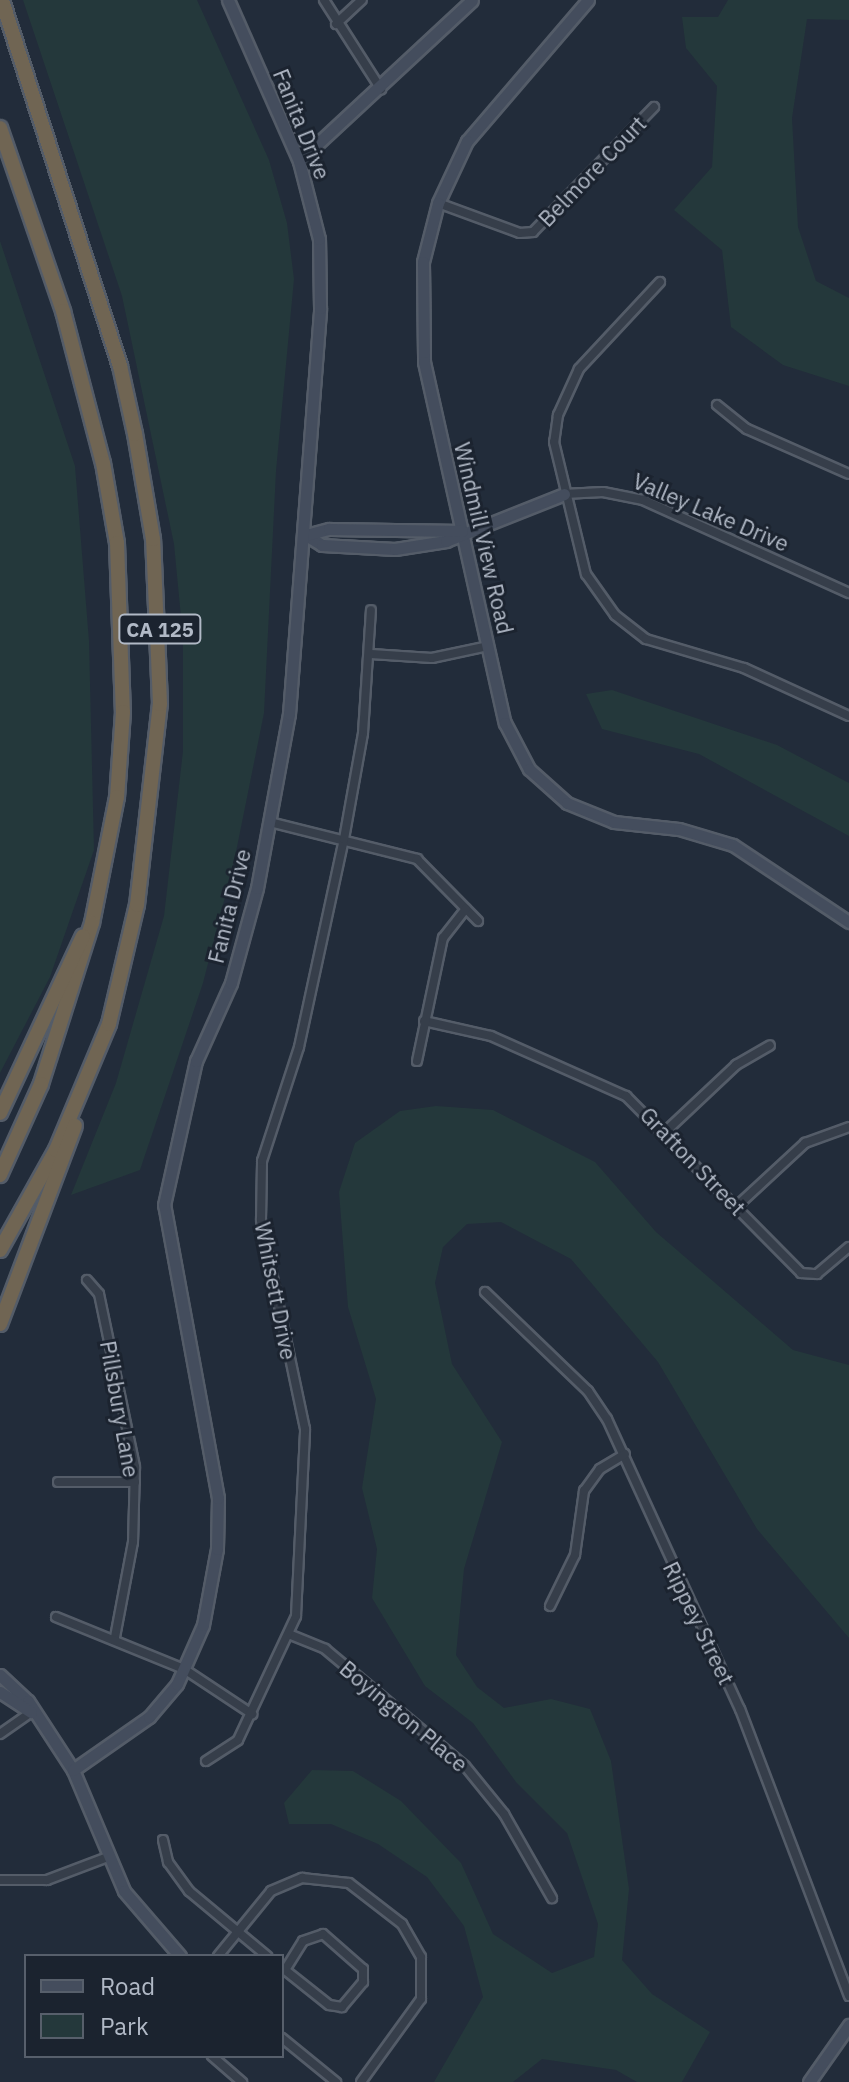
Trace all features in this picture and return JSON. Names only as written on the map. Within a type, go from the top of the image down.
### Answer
[{"type":"highway","name":"CA 125","points":[[0,1250],[97,1058],[137,905],[152,809],[160,704],[153,539],[120,366],[2,0]]},
{"type":"highway","name":"CA 125","points":[[0,128],[63,311],[117,543],[123,712],[117,797],[92,923],[41,1084],[0,1175]]},
{"type":"highway","points":[[0,1113],[92,923]]},
{"type":"highway","points":[[0,1324],[97,1058]]},
{"type":"main road","name":"Fanita Drive","points":[[73,1770],[149,1717],[184,1669],[208,1608],[219,1529],[164,1205],[196,1061],[231,983],[270,822],[289,714],[306,535],[320,255],[299,161],[228,0]]},
{"type":"main road","points":[[299,161],[381,90],[472,0]]},
{"type":"main road","name":"Windmill View Road","points":[[588,0],[486,113],[438,203],[423,262],[422,342],[510,735],[529,769],[557,795],[601,818],[692,831],[733,845],[849,922]]},
{"type":"main road","name":"Valley Lake Drive","points":[[306,535],[322,545],[395,549],[446,541],[462,531],[564,494]]},
{"type":"main road","name":"Valley Lake Drive","points":[[306,535],[329,529],[462,531]]},
{"type":"main road","points":[[0,1675],[28,1701],[31,1712],[73,1770],[108,1857],[146,1923],[178,1954]]},
{"type":"main road","points":[[0,1692],[31,1712]]},
{"type":"main road","points":[[809,2082],[821,2056],[849,2025]]},
{"type":"street","points":[[324,0],[336,24],[381,90]]},
{"type":"street","points":[[336,24],[362,0]]},
{"type":"street","name":"Belmore Court","points":[[438,203],[520,233],[533,232],[654,107]]},
{"type":"street","points":[[660,282],[566,391],[554,442],[564,494],[586,574],[625,624],[658,644],[744,668],[849,716]]},
{"type":"street","points":[[717,405],[747,429],[849,474]]},
{"type":"street","name":"Valley Lake Drive","points":[[564,494],[603,492],[643,500],[849,593]]},
{"type":"street","name":"Whitsett Drive","points":[[206,1761],[229,1749],[252,1714],[291,1635],[305,1429],[261,1220],[262,1161],[299,1047],[344,839],[371,654],[371,610]]},
{"type":"street","points":[[371,654],[432,658],[488,646]]},
{"type":"street","points":[[270,822],[417,859],[478,921]]},
{"type":"street","points":[[417,1061],[443,938],[466,909]]},
{"type":"street","name":"Grafton Street","points":[[424,1021],[491,1036],[626,1096],[807,1276],[849,1247]]},
{"type":"street","points":[[665,1132],[736,1065],[770,1045]]},
{"type":"street","points":[[737,1206],[805,1143],[849,1127]]},
{"type":"street","name":"Pillsbury Lane","points":[[87,1280],[99,1294],[135,1482],[127,1589],[115,1637]]},
{"type":"street","name":"Rippey Street","points":[[485,1292],[588,1391],[625,1454],[740,1709],[849,1996]]},
{"type":"street","points":[[550,1606],[575,1555],[584,1491],[600,1469],[625,1454]]},
{"type":"street","points":[[58,1482],[135,1482]]},
{"type":"street","points":[[56,1617],[115,1637],[184,1669],[252,1714]]},
{"type":"street","name":"Boyington Place","points":[[291,1635],[325,1649],[465,1766],[504,1814],[552,1898]]},
{"type":"street","points":[[0,1734],[31,1712]]},
{"type":"street","points":[[163,1840],[168,1862],[189,1891],[265,1954]]},
{"type":"street","points":[[0,1880],[47,1880],[108,1857]]},
{"type":"street","points":[[219,1954],[235,1930],[271,1891],[312,1877],[349,1883],[402,1924],[421,1957],[421,1999],[361,2082]]},
{"type":"street","points":[[284,1968],[303,1941],[323,1934],[361,1965],[364,1977],[339,2008],[284,1970]]},
{"type":"street","points":[[284,2040],[336,2082]]},
{"type":"street","points":[[214,2058],[242,2082]]},
{"type":"green space","points":[[23,0],[197,0],[269,160],[287,223],[294,279],[276,471],[264,713],[234,862],[203,983],[140,1170],[71,1195],[116,1083],[164,916],[183,751],[183,638],[174,544],[122,296]]},
{"type":"green space","points":[[728,0],[849,0],[849,20],[807,19],[792,118],[798,227],[816,281],[849,298],[849,386],[783,365],[731,327],[722,250],[674,210],[712,167],[717,86],[686,48],[682,17],[718,17]]},
{"type":"green space","points":[[0,241],[75,466],[89,641],[94,850],[50,977],[0,1073]]},
{"type":"green space","points":[[612,690],[777,745],[849,783],[849,836],[699,754],[602,729],[586,694]]},
{"type":"green space","points":[[436,1106],[493,1110],[595,1162],[656,1232],[793,1350],[849,1365],[849,1638],[757,1529],[658,1362],[571,1259],[501,1222],[467,1224],[443,1247],[435,1283],[452,1364],[502,1442],[464,1569],[456,1655],[477,1687],[504,1708],[551,1699],[590,1709],[611,1761],[629,1889],[622,1960],[652,1994],[710,2032],[682,2082],[637,2082],[616,2070],[542,2059],[513,2082],[434,2082],[483,1997],[464,1926],[427,1877],[378,1844],[331,1824],[289,1824],[284,1803],[312,1770],[353,1771],[401,1801],[461,1863],[493,1934],[552,1973],[594,1957],[598,1924],[567,1833],[516,1782],[473,1723],[425,1686],[372,1598],[377,1549],[362,1488],[376,1399],[348,1307],[339,1192],[355,1143],[400,1111]]}]
